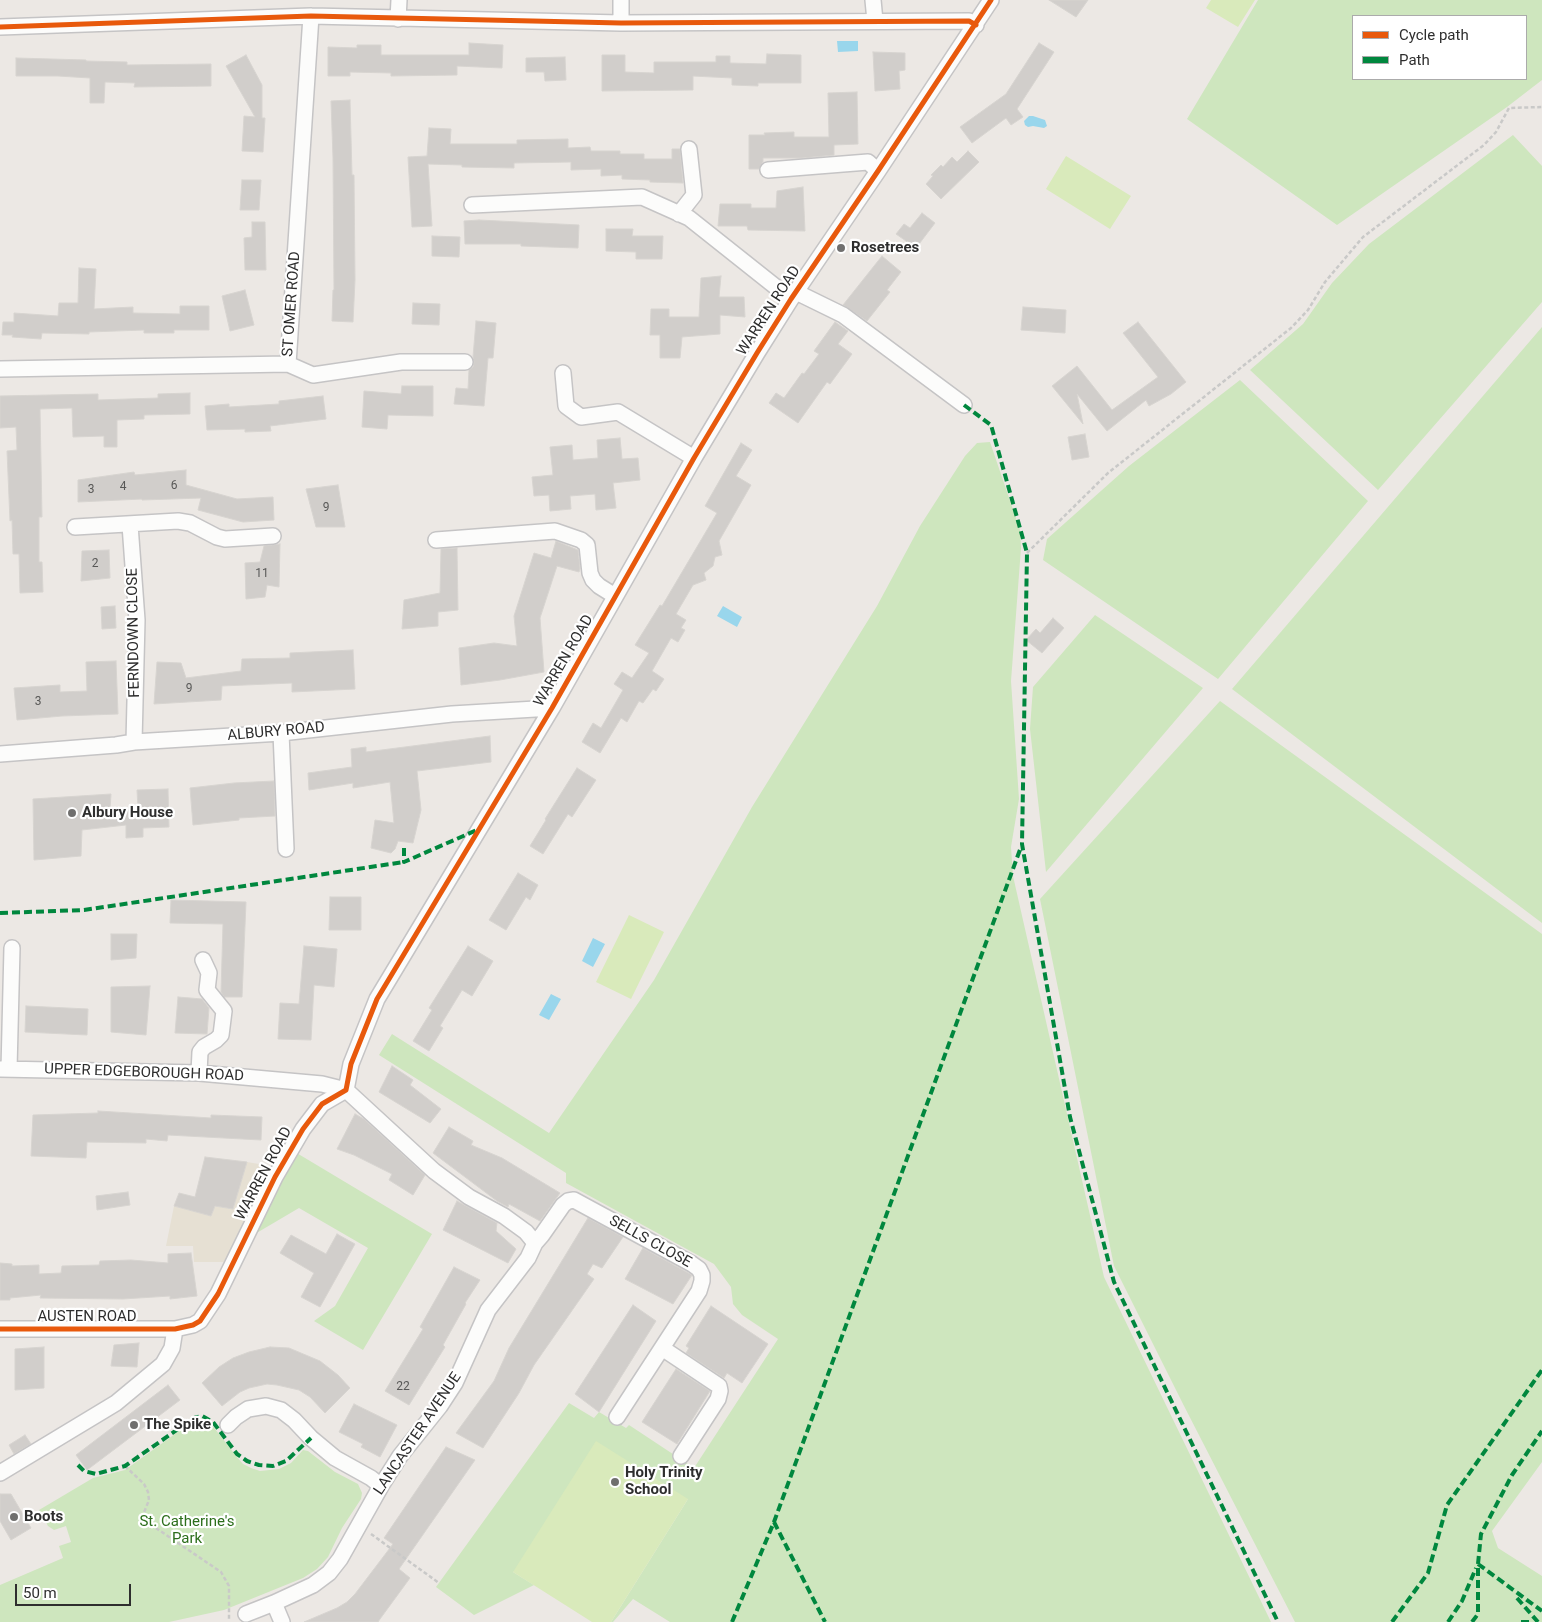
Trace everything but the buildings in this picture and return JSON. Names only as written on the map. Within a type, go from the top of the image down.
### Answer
[{"type":"street","points":[[398,19],[399,0]]},
{"type":"street","points":[[621,0],[621,23]]},
{"type":"street","points":[[873,0],[876,21]]},
{"type":"street","name":"WARREN ROAD","points":[[175,1329],[193,1325],[200,1320],[218,1294],[275,1176],[303,1129],[322,1104],[346,1090],[351,1064],[377,999],[552,708],[694,458],[793,295],[992,0]]},
{"type":"street","points":[[0,27],[311,16],[621,23],[968,21],[976,25]]},
{"type":"street","name":"ST OMER ROAD","points":[[0,369],[288,364],[311,16]]},
{"type":"street","points":[[679,214],[694,195],[689,149]]},
{"type":"street","points":[[768,170],[868,162],[878,171]]},
{"type":"street","points":[[472,205],[642,197],[688,218],[793,295],[843,315],[964,405]]},
{"type":"street","points":[[288,364],[313,375],[401,362],[465,362]]},
{"type":"street","points":[[563,373],[566,406],[581,418],[618,412],[694,458]]},
{"type":"street","points":[[75,527],[178,521],[190,523],[217,537],[225,539],[273,536]]},
{"type":"street","name":"FERNDOWN CLOSE","points":[[130,525],[137,620],[134,742]]},
{"type":"street","points":[[436,540],[555,531],[582,540],[587,545],[590,573],[593,580],[616,596]]},
{"type":"street","name":"ALBURY ROAD","points":[[0,754],[134,742],[281,733],[452,714],[552,708]]},
{"type":"street","points":[[281,733],[286,849]]},
{"type":"street","points":[[4,1069],[12,948]]},
{"type":"street","points":[[199,1073],[200,1052],[221,1035],[224,1011],[207,990],[209,973],[203,960]]},
{"type":"street","name":"UPPER EDGEBOROUGH ROAD","points":[[4,1069],[199,1073],[322,1084],[346,1090]]},
{"type":"street","points":[[346,1090],[434,1171],[469,1197],[504,1216],[532,1237],[535,1243]]},
{"type":"street","name":"SELLS CLOSE","points":[[535,1243],[563,1205],[568,1201],[574,1200],[699,1269],[702,1282],[699,1291],[617,1417]]},
{"type":"street","name":"LANCASTER AVENUE","points":[[246,1614],[314,1586],[329,1573],[340,1559],[381,1486],[410,1442],[451,1390],[464,1367],[488,1310],[528,1258],[535,1243]]},
{"type":"street","name":"AUSTEN ROAD","points":[[0,1329],[175,1329]]},
{"type":"street","points":[[0,1473],[116,1403],[163,1364],[172,1348],[175,1329]]},
{"type":"street","points":[[662,1348],[718,1386],[720,1391],[718,1399],[681,1456]]},
{"type":"street","points":[[228,1425],[248,1409],[266,1406],[281,1410],[334,1458],[371,1478],[381,1486]]},
{"type":"street","points":[[274,1603],[282,1622]]},
{"type":"path","points":[[1027,553],[1108,473],[1291,328],[1308,310],[1325,282],[1363,237],[1484,145],[1496,132],[1509,108],[1542,107]]},
{"type":"path","points":[[125,1466],[144,1484],[148,1492],[149,1500],[143,1515],[147,1522],[188,1551],[215,1566],[221,1572],[228,1586],[229,1621]]},
{"type":"path","points":[[359,1526],[438,1583]]},
{"type":"shaded area","points":[[247,1162],[271,1166],[226,1262],[194,1262],[193,1246],[166,1246],[174,1206],[211,1216],[215,1206],[233,1209]]},
{"type":"green space","points":[[1211,0],[1255,0],[1238,27],[1206,8]]},
{"type":"green space","points":[[1258,0],[1542,0],[1542,80],[1507,107],[1337,225],[1187,119]]},
{"type":"green space","points":[[1513,135],[1542,166],[1542,302],[1378,490],[1250,370],[1303,324],[1332,283],[1369,244]]},
{"type":"green space","points":[[1066,156],[1131,196],[1110,229],[1046,189]]},
{"type":"green space","points":[[1542,327],[1542,923],[1232,689]]},
{"type":"green space","points":[[1240,380],[1368,501],[1218,679],[1043,560],[1047,539],[1129,466]]},
{"type":"green space","points":[[990,442],[1020,530],[1021,548],[1011,681],[1019,799],[1011,847],[1013,876],[1104,1277],[1271,1622],[670,1622],[633,1599],[611,1622],[688,1499],[513,1572],[534,1585],[474,1615],[436,1587],[569,1403],[594,1418],[599,1412],[626,1428],[629,1425],[694,1468],[778,1339],[742,1315],[733,1304],[731,1287],[714,1264],[566,1183],[566,1173],[379,1055],[392,1034],[549,1133],[654,980],[752,807],[877,606],[920,526],[965,456],[977,443]]},
{"type":"green space","points":[[1095,615],[1203,688],[1046,872],[1030,729],[1033,687]]},
{"type":"green space","points":[[1220,701],[1542,934],[1542,1462],[1492,1531],[1498,1548],[1542,1576],[1542,1622],[1295,1622],[1114,1266],[1040,899]]},
{"type":"green space","points":[[629,915],[664,932],[631,999],[596,982]]},
{"type":"green space","points":[[290,1149],[432,1234],[363,1350],[314,1321],[335,1306],[368,1248],[299,1208],[243,1241]]},
{"type":"green space","name":"St. Catherine's Park","points":[[201,1418],[208,1420],[243,1464],[251,1468],[260,1471],[279,1469],[291,1463],[303,1450],[308,1451],[335,1472],[358,1484],[362,1493],[361,1499],[342,1528],[328,1557],[317,1569],[303,1578],[224,1610],[169,1622],[0,1622],[0,1585],[63,1558],[59,1546],[71,1542],[66,1526],[54,1530],[48,1526],[39,1510],[93,1478],[125,1470],[193,1421]]},
{"type":"green space","points":[[596,1441],[688,1499],[611,1622],[592,1622],[513,1572]]},
{"type":"water","points":[[837,41],[858,41],[858,51],[838,52]]},
{"type":"water","points":[[1029,116],[1045,120],[1047,126],[1044,128],[1028,127],[1024,121]]},
{"type":"water","points":[[723,606],[742,617],[737,627],[717,616]]},
{"type":"water","points":[[593,938],[605,944],[593,967],[582,961]]},
{"type":"water","points":[[551,994],[561,999],[549,1020],[539,1015]]},
{"type":"marked path","points":[[964,405],[991,425],[1027,553],[1022,844],[1070,1117],[1114,1282],[1278,1622]]},
{"type":"marked path","points":[[404,848],[404,862],[477,830]]},
{"type":"marked path","points":[[732,1622],[774,1522],[1021,847]]},
{"type":"marked path","points":[[0,913],[84,910],[404,862]]},
{"type":"marked path","points":[[1392,1622],[1428,1573],[1447,1505],[1542,1370]]},
{"type":"marked path","points":[[78,1465],[84,1471],[96,1474],[125,1466],[194,1418],[202,1416],[213,1422],[237,1454],[247,1461],[259,1465],[273,1466],[286,1461],[311,1438]]},
{"type":"marked path","points":[[1472,1622],[1478,1614],[1478,1564],[1481,1534],[1512,1475],[1542,1431]]},
{"type":"marked path","points":[[774,1522],[825,1622]]},
{"type":"marked path","points":[[1478,1564],[1542,1611]]},
{"type":"marked path","points":[[1448,1622],[1462,1601],[1476,1568]]},
{"type":"marked path","points":[[1517,1598],[1538,1622]]},
{"type":"marked path","points":[[1521,1622],[1530,1622]]},
{"type":"cycle path","points":[[0,1329],[175,1329],[193,1325],[200,1321],[218,1294],[275,1177],[303,1129],[322,1104],[346,1090],[351,1064],[377,999],[552,708],[694,458],[791,299],[991,0]]},
{"type":"cycle path","points":[[0,27],[311,16],[621,23],[969,21],[976,25]]},
{"type":"place","name":"Rosetrees","points":[[841,248]]},
{"type":"place","name":"Albury House","points":[[72,813]]},
{"type":"place","name":"The Spike","points":[[134,1425]]},
{"type":"place","name":"Holy Trinity School","points":[[615,1482]]},
{"type":"place","name":"Boots","points":[[14,1517]]}]
